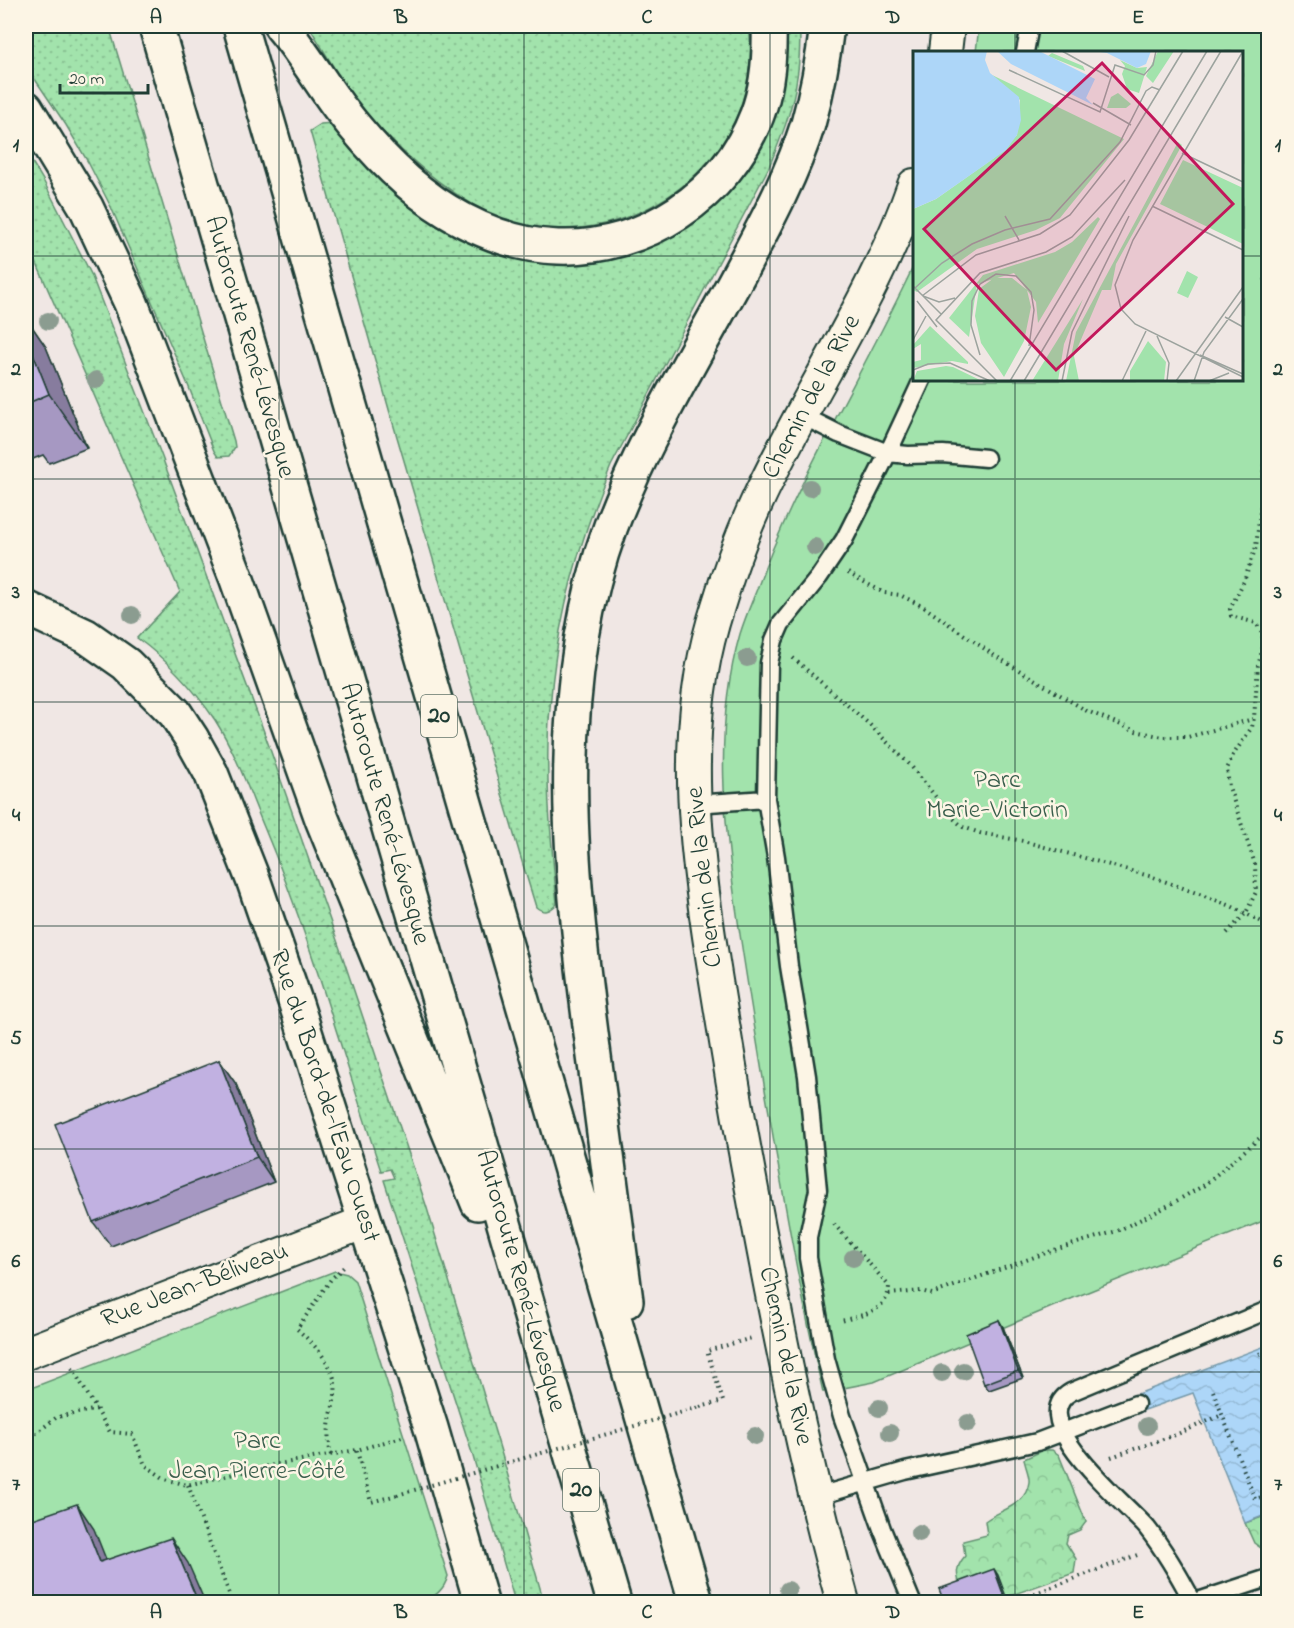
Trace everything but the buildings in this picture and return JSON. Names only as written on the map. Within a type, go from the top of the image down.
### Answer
[{"type":"main road","name":"Autoroute René-Lévesque","points":[[156,26],[614,1602]]},
{"type":"main road","name":"20","points":[[240,26],[696,1602]]},
{"type":"main road","points":[[281,26],[302,51],[353,124],[393,168],[427,197],[461,219],[497,236],[557,247],[600,244],[639,234],[676,215],[711,185],[741,148],[757,115],[767,77],[769,26]]},
{"type":"main road","points":[[640,1407],[581,952],[573,843],[571,761],[579,655],[598,565],[623,496],[651,434],[758,238],[797,154],[820,75],[827,26]]},
{"type":"main road","points":[[26,108],[86,207],[127,294],[236,576],[322,819],[549,1377]]},
{"type":"main road","name":"Rue du Bord-de-l'Eau Ouest","points":[[26,608],[86,636],[126,663],[161,698],[184,726],[211,773],[273,935],[431,1428],[482,1602]]},
{"type":"street","points":[[945,51],[948,26]]},
{"type":"street","name":"Chemin de la Rive","points":[[843,1602],[815,1497],[778,1335],[727,1052],[705,907],[695,804],[695,722],[705,651],[737,548],[801,415],[876,276],[913,190]]},
{"type":"street","name":"Rue Jean-Béliveau","points":[[26,1353],[364,1222]]},
{"type":"lane","points":[[1025,51],[1030,26]]},
{"type":"lane","points":[[912,1602],[882,1529],[842,1416],[826,1359],[820,1327],[808,1258],[808,1237],[818,1190],[807,1076],[766,799],[769,663],[772,647],[782,624],[831,560],[864,503],[922,381]]},
{"type":"lane","points":[[801,415],[839,434],[888,453],[908,455],[943,453],[986,458]]},
{"type":"lane","points":[[695,804],[766,799]]},
{"type":"lane","points":[[1269,1310],[1065,1395],[1058,1406],[1059,1421],[1075,1455],[1131,1510],[1160,1546],[1194,1602],[1269,1578]]},
{"type":"lane","points":[[815,1497],[867,1484],[905,1471],[1013,1448],[1064,1433],[1136,1404]]},
{"type":"path","points":[[1227,933],[1246,913],[1256,892],[1255,864],[1229,787],[1227,769],[1233,755],[1252,728],[1258,666],[1264,643],[1256,623],[1231,616],[1230,609],[1244,581],[1256,547],[1262,494],[1266,430],[1265,243],[1269,191]]},
{"type":"path","points":[[831,560],[861,581],[884,592],[900,595],[924,607],[992,654],[1087,711],[1136,731],[1164,737],[1188,737],[1254,718]]},
{"type":"path","points":[[772,647],[802,664],[869,724],[911,766],[951,816],[963,827],[1153,877],[1246,913],[1269,925]]},
{"type":"path","points":[[889,1294],[921,1291],[932,1294],[1054,1250],[1117,1231],[1203,1186],[1269,1131]]},
{"type":"path","points":[[816,1207],[890,1286],[889,1294],[880,1307],[870,1313],[820,1327]]},
{"type":"path","points":[[331,1455],[327,1432],[335,1383],[323,1356],[314,1344],[297,1329],[331,1279],[351,1262]]},
{"type":"path","points":[[357,1450],[371,1502],[377,1501],[723,1401],[708,1351],[754,1338]]},
{"type":"path","points":[[55,1341],[110,1432],[132,1434],[144,1465],[165,1479],[188,1485],[268,1466],[357,1450],[410,1435]]},
{"type":"path","points":[[1258,1354],[1269,1350]]},
{"type":"path","points":[[1213,1391],[1255,1499],[1269,1495]]},
{"type":"path","points":[[26,1441],[57,1417],[98,1409]]},
{"type":"path","points":[[1085,1466],[1175,1436],[1222,1415]]},
{"type":"path","points":[[188,1485],[231,1602]]},
{"type":"path","points":[[1012,1602],[1160,1546]]},
{"type":"green space","points":[[26,26],[109,26],[234,441],[235,447],[229,456],[218,457],[214,451],[111,207],[66,125],[26,66]]},
{"type":"green space","points":[[309,26],[749,26],[750,66],[742,103],[726,137],[703,167],[675,192],[643,211],[606,223],[567,229],[547,229],[519,225],[492,215],[455,193],[419,166],[357,102]]},
{"type":"green space","points":[[784,26],[800,26],[800,51],[793,100],[778,145],[769,167],[611,466],[588,524],[570,584],[557,646],[548,732],[549,806],[557,904],[544,911],[536,907],[520,855],[310,131],[321,124],[333,123],[387,181],[430,220],[448,232],[478,246],[504,256],[534,261],[575,264],[612,260],[644,250],[674,235],[702,216],[727,193],[748,166],[765,138],[780,97],[784,66]]},
{"type":"green space","name":"Parc Marie-Victorin","points":[[979,26],[1268,26],[1268,1219],[874,1382],[823,1392],[784,1200],[764,1084],[738,921],[725,813],[724,741],[726,705],[732,669],[742,628],[773,547],[811,466],[913,267],[913,381],[1243,381],[1243,51],[976,51]]},
{"type":"green space","points":[[26,152],[43,180],[91,274],[263,729],[426,1205],[544,1602],[515,1602],[472,1453],[384,1180],[394,1178],[390,1169],[381,1171],[297,912],[242,772],[223,733],[198,697],[169,665],[137,638],[180,592],[26,239]]},
{"type":"green space","name":"Parc Jean-Pierre-Côté","points":[[335,1271],[347,1274],[355,1281],[448,1576],[438,1592],[422,1602],[26,1602],[26,1390]]},
{"type":"green space","points":[[1044,1450],[1052,1450],[1059,1455],[1086,1522],[1080,1530],[1068,1535],[1066,1543],[1076,1559],[1074,1573],[1006,1597],[961,1590],[957,1572],[965,1556],[963,1541],[987,1535],[985,1521],[1023,1497],[1029,1480],[1024,1459]]},
{"type":"green space","points":[[1268,1515],[1268,1553],[1254,1543],[1245,1523]]},
{"type":"water","points":[[1268,1345],[1268,1514],[1245,1523],[1193,1393],[1139,1412],[1132,1396]]}]
